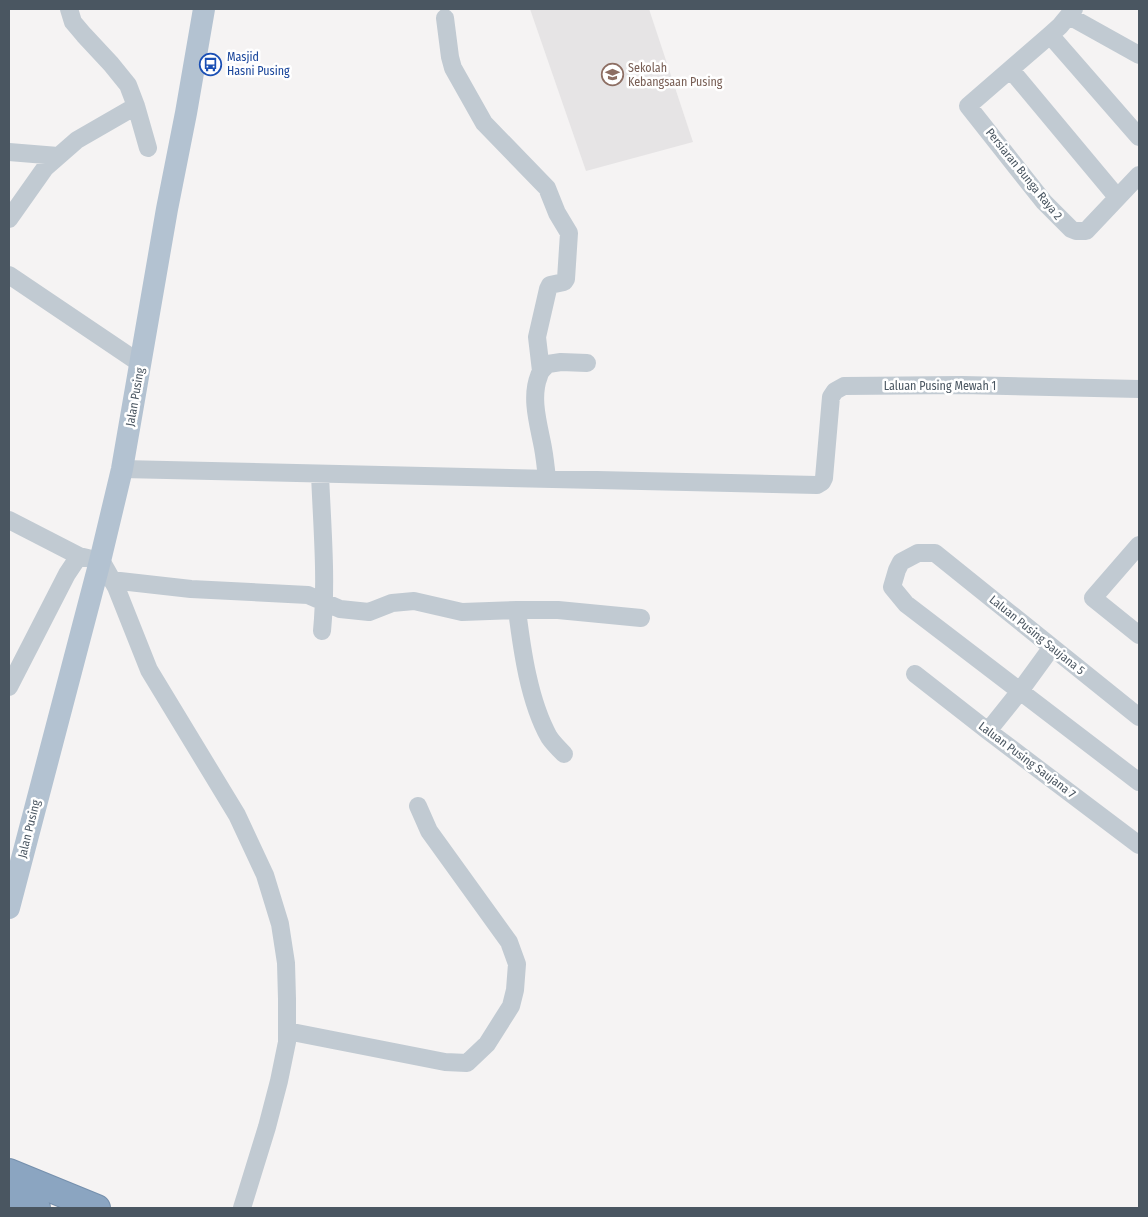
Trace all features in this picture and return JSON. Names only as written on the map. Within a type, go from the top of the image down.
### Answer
[{"type":"highway","points":[[9,1172],[97,1208]]},
{"type":"highway","points":[[9,1196],[37,1208]]},
{"type":"main road","name":"Jalan Pusing","points":[[9,908],[122,469],[204,9]]},
{"type":"main road","name":"Jalan Pusing","points":[[9,855],[42,779]]},
{"type":"street","points":[[69,9],[73,22],[128,85],[148,148]]},
{"type":"street","points":[[1139,55],[1072,12],[1050,36],[1011,70],[1117,197],[1139,175]]},
{"type":"street","points":[[445,18],[453,68],[484,123],[547,188],[569,233],[566,279],[564,282],[550,285],[548,288],[537,337],[541,371]]},
{"type":"street","points":[[1050,36],[1139,137]]},
{"type":"street","name":"Persiaran Bunga Raya 2","points":[[1011,70],[968,106],[1044,202],[1071,229],[1086,231],[1117,197]]},
{"type":"street","points":[[9,219],[44,168],[78,140],[136,106]]},
{"type":"street","points":[[9,152],[58,156]]},
{"type":"street","points":[[9,275],[141,364]]},
{"type":"street","points":[[122,469],[547,479],[544,450],[537,424],[535,407],[539,376],[548,364],[587,363]]},
{"type":"street","name":"Laluan Pusing Mewah 1","points":[[547,479],[817,485],[822,482],[831,397],[835,391],[844,386],[962,385],[1139,389]]},
{"type":"street","points":[[320,474],[325,602],[322,631]]},
{"type":"street","points":[[9,520],[97,565],[191,589],[308,595],[340,609],[369,612],[392,603],[414,601],[462,612],[558,610],[641,618]]},
{"type":"street","points":[[1139,545],[1093,598],[1139,634]]},
{"type":"street","name":"Laluan Pusing Saujana 5","points":[[1020,691],[906,604],[892,587],[901,562],[918,553],[935,554],[1139,718]]},
{"type":"street","points":[[9,687],[67,574],[97,565]]},
{"type":"street","points":[[97,565],[116,587],[149,670],[237,815],[265,875],[280,924],[286,963],[286,1042],[279,1081],[267,1127],[242,1208]]},
{"type":"street","points":[[517,610],[526,670],[538,711],[550,738],[564,754]]},
{"type":"street","points":[[988,731],[1052,647]]},
{"type":"street","name":"Laluan Pusing Saujana 7","points":[[915,674],[1139,845]]},
{"type":"street","points":[[1020,691],[1139,782]]},
{"type":"street","points":[[287,1031],[445,1062],[467,1063],[487,1044],[511,1006],[515,990],[517,964],[509,942],[429,831],[418,806]]},
{"type":"shaded area","name":"Sekolah Kebangsaan Pusing","points":[[530,9],[649,9],[693,142],[586,171]]},
{"type":"place","name":"Masjid Hasni Pusing","points":[[211,64]]},
{"type":"place","name":"Sekolah Kebangsaan Pusing","points":[[612,75]]}]
